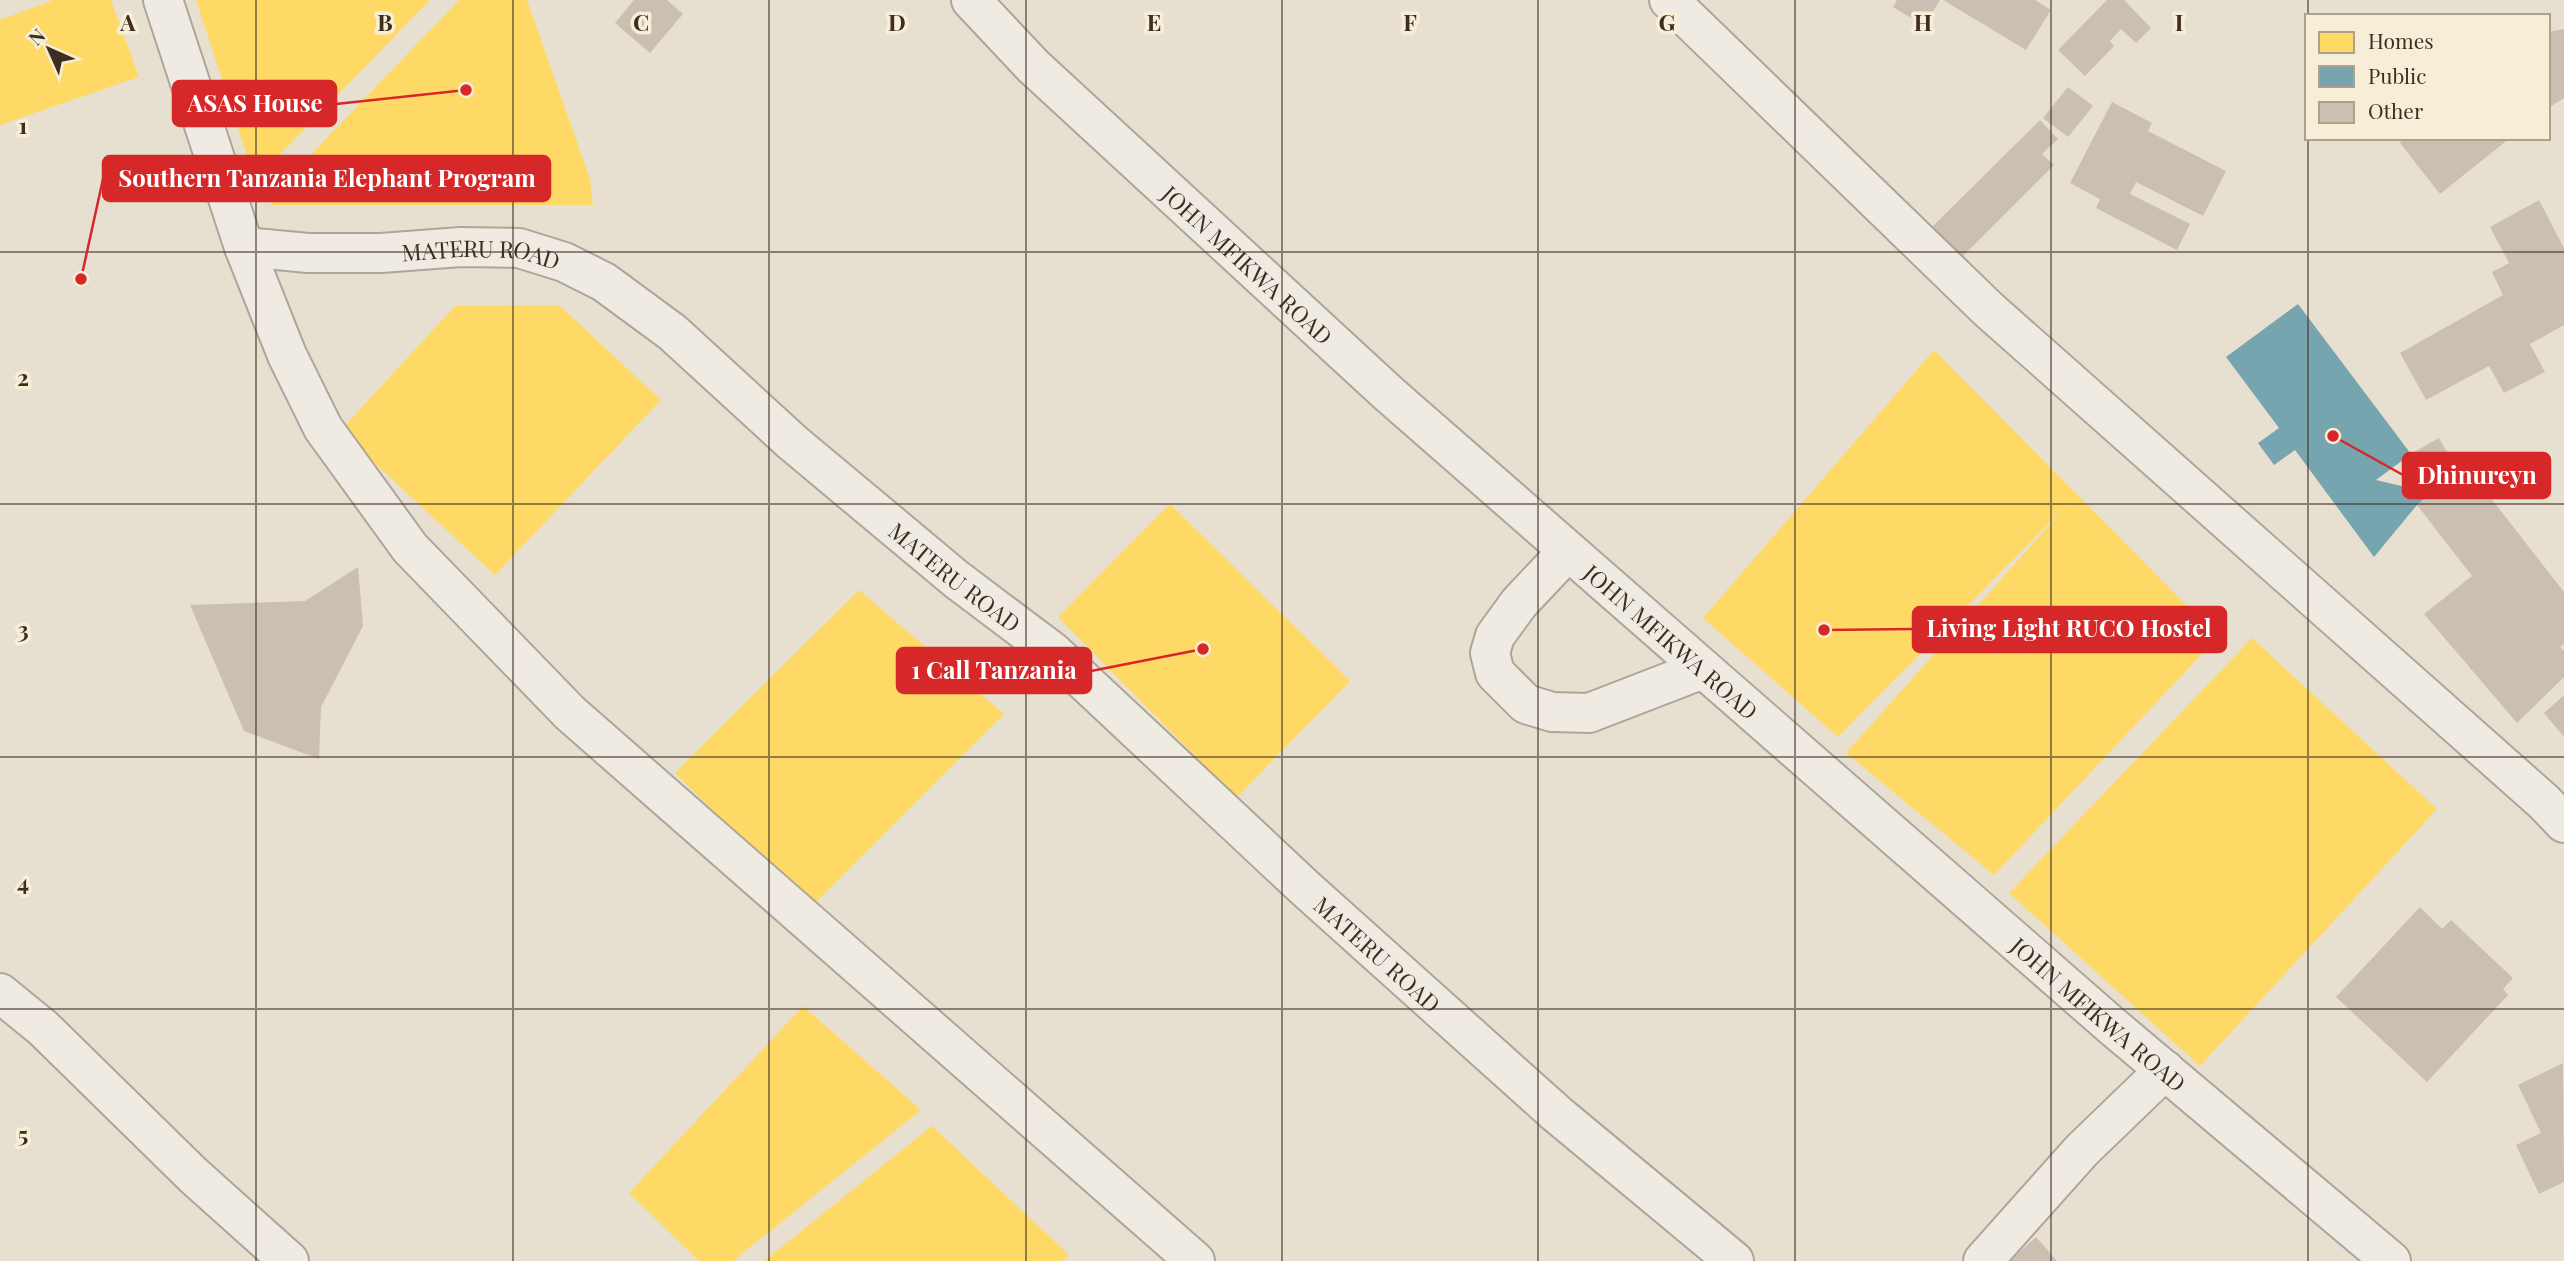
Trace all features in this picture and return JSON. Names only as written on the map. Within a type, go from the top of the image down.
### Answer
[{"type":"street","points":[[163,0],[244,247],[286,355],[323,428],[410,548],[570,713],[1195,1261]]},
{"type":"street","name":"JOHN MFIKWA ROAD","points":[[971,0],[1043,76],[1389,394],[2165,1070],[2391,1261]]},
{"type":"street","points":[[1669,0],[1988,309],[2372,648],[2564,823]]},
{"type":"street","name":"MATERU ROAD","points":[[244,247],[308,253],[381,253],[461,247],[519,248],[564,262],[604,282],[672,332],[792,442],[956,579],[1054,652],[1305,888],[1557,1114],[1734,1261]]},
{"type":"street","points":[[1568,551],[1519,603],[1494,636],[1490,653],[1495,673],[1526,704],[1552,712],[1589,713],[1703,669]]},
{"type":"street","points":[[0,993],[43,1028],[193,1174],[289,1261]]},
{"type":"street","points":[[1983,1261],[2082,1150],[2165,1070]]},
{"type":"building: Homes","points":[[53,0],[111,0],[139,77],[0,125],[0,20]]},
{"type":"building: Homes","points":[[196,0],[430,0],[255,180]]},
{"type":"building: Homes","points":[[459,0],[527,0],[590,179],[593,205],[270,205],[279,188]]},
{"type":"building: Homes","points":[[559,305],[661,400],[495,575],[340,431],[455,306]]},
{"type":"building: Homes","points":[[1934,350],[2218,637],[1994,875],[1846,753],[2068,504],[1838,737],[1703,618]]},
{"type":"building: Homes","points":[[1170,504],[1350,681],[1236,798],[1058,617]]},
{"type":"building: Homes","points":[[859,590],[1004,714],[810,908],[675,773]]},
{"type":"building: Homes","points":[[2252,638],[2437,809],[2200,1066],[2009,893]]},
{"type":"building: Homes","points":[[803,1006],[921,1110],[733,1261],[699,1261],[629,1193]]},
{"type":"building: Homes","points":[[932,1126],[1069,1255],[1062,1261],[764,1261]]},
{"type":"building: Public","points":[[2298,304],[2411,454],[2376,480],[2431,493],[2417,505],[2374,557],[2295,450],[2274,465],[2258,443],[2279,428],[2226,357]]},
{"type":"building: Other","points":[[634,0],[667,0],[683,14],[650,53],[615,23]]},
{"type":"building: Other","points":[[1897,0],[1940,0],[1924,26],[1893,7]]},
{"type":"building: Other","points":[[1943,0],[2035,0],[2051,10],[2026,50]]},
{"type":"building: Other","points":[[2107,0],[2124,0],[2151,28],[2136,43],[2121,29],[2110,41],[2114,46],[2085,76],[2058,50]]},
{"type":"building: Other","points":[[2564,29],[2564,98],[2550,107],[2550,32]]},
{"type":"building: Other","points":[[2068,87],[2093,106],[2068,137],[2043,118]]},
{"type":"building: Other","points":[[2112,102],[2152,123],[2148,131],[2226,171],[2203,216],[2136,182],[2130,194],[2190,224],[2177,250],[2096,208],[2100,199],[2070,183]]},
{"type":"building: Other","points":[[2040,120],[2058,139],[2042,154],[2054,165],[1962,257],[1932,227]]},
{"type":"building: Other","points":[[2403,140],[2508,140],[2440,194],[2400,143]]},
{"type":"building: Other","points":[[2539,200],[2564,248],[2564,325],[2530,344],[2545,372],[2504,393],[2489,366],[2426,400],[2400,353],[2503,295],[2492,272],[2509,263],[2490,227]]},
{"type":"building: Other","points":[[2439,438],[2458,471],[2429,487],[2411,454]]},
{"type":"building: Other","points":[[2466,466],[2564,592],[2564,644],[2560,647],[2564,651],[2564,677],[2517,723],[2424,614],[2472,576],[2417,505]]},
{"type":"building: Other","points":[[358,567],[363,626],[321,707],[319,759],[244,731],[190,605],[305,601]]},
{"type":"building: Other","points":[[2564,695],[2564,737],[2544,713]]},
{"type":"building: Other","points":[[2420,907],[2442,929],[2451,920],[2513,978],[2503,989],[2508,995],[2427,1082],[2336,997]]},
{"type":"building: Other","points":[[2563,1063],[2564,1182],[2539,1194],[2516,1145],[2541,1133],[2518,1085]]},
{"type":"building: Other","points":[[2036,1237],[2057,1261],[2010,1261]]},
{"type":"place","name":"ASAS House","points":[[466,90]]},
{"type":"place","name":"Southern Tanzania Elephant Program","points":[[81,279]]},
{"type":"place","name":"Dhinureyn","points":[[2333,436]]},
{"type":"place","name":"Living Light RUCO Hostel","points":[[1824,630]]},
{"type":"place","name":"1 Call Tanzania","points":[[1203,649]]}]
